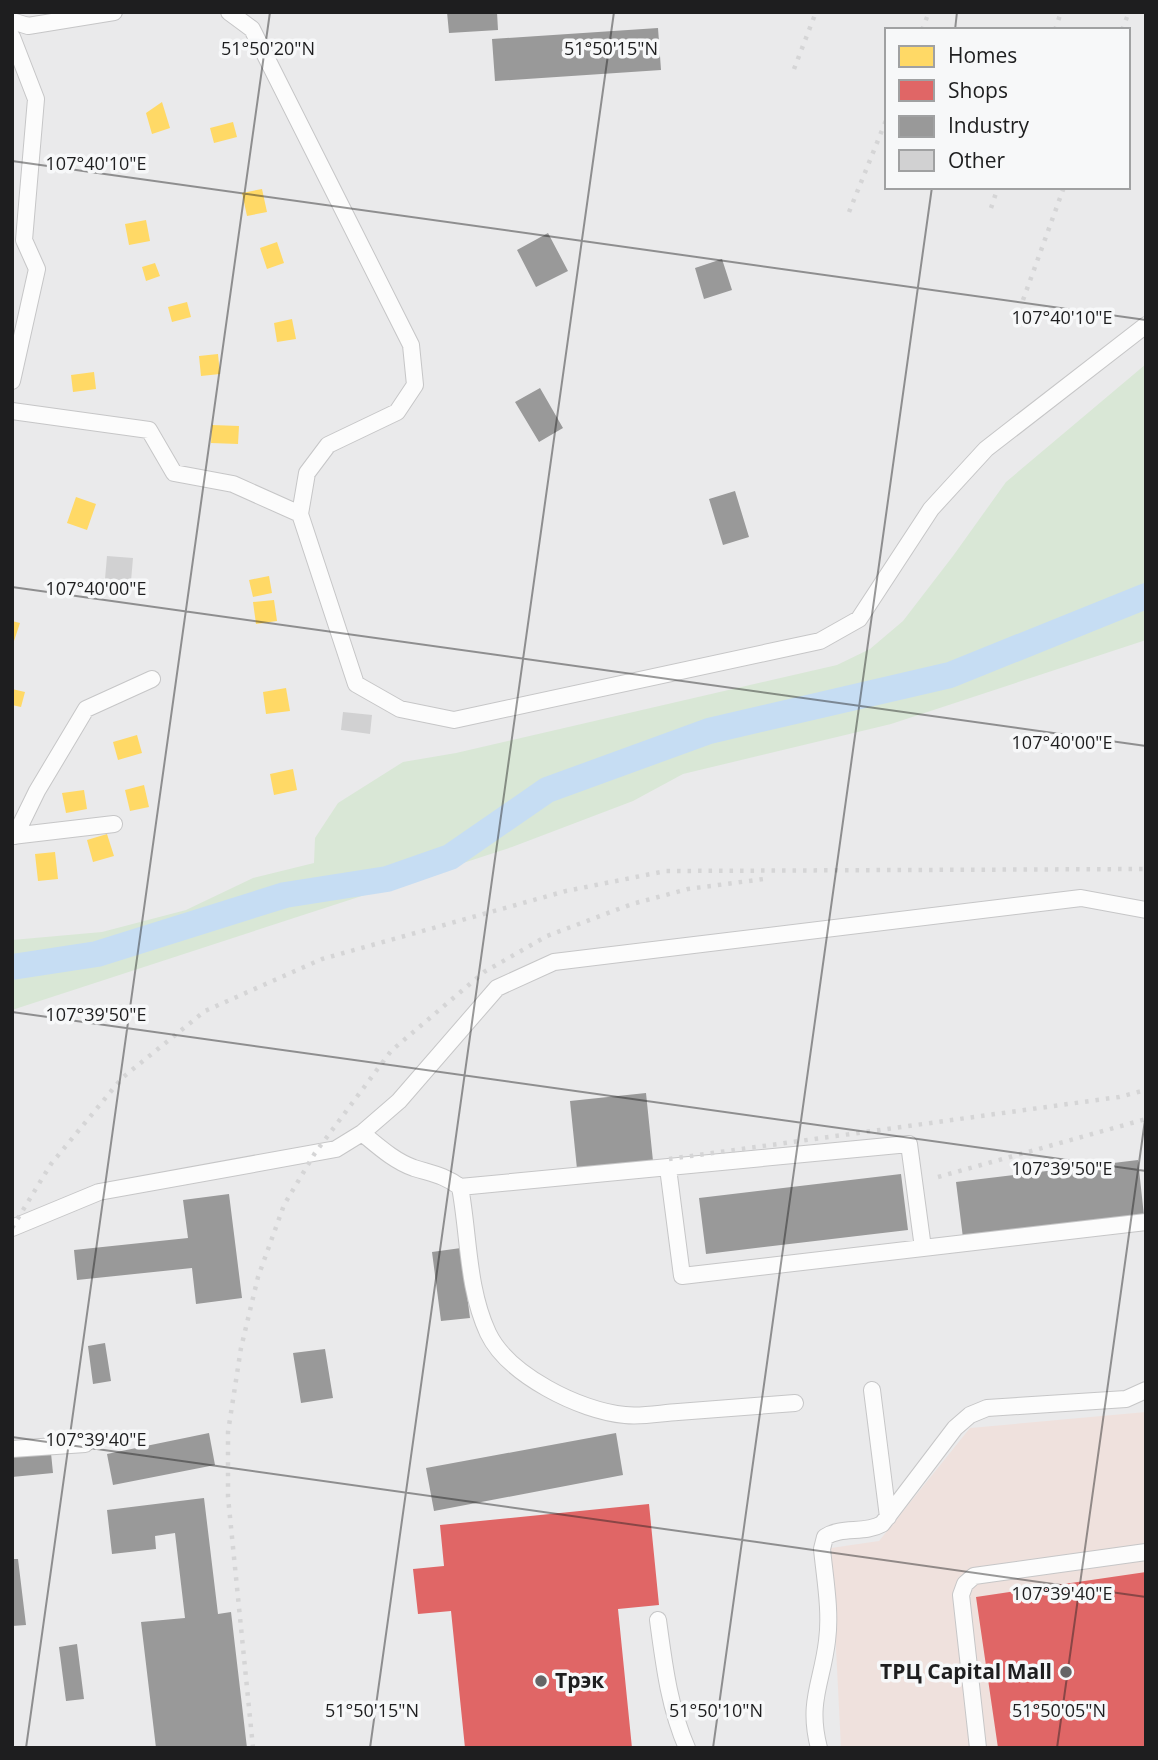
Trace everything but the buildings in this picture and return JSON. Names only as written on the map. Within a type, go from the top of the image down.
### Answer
[{"type":"street","points":[[12,21],[28,26],[114,12]]},
{"type":"street","points":[[233,14],[252,29],[411,345],[415,385],[397,412],[328,446],[307,473],[300,514],[356,684],[400,709],[454,720],[821,641],[859,618],[931,509],[986,449],[1146,325]]},
{"type":"street","points":[[12,37],[36,99],[18,241],[37,269],[12,380]]},
{"type":"street","points":[[12,411],[149,430],[174,473],[233,484],[300,514]]},
{"type":"street","points":[[13,836],[86,709],[152,680]]},
{"type":"street","points":[[13,836],[114,824]]},
{"type":"street","points":[[12,1228],[99,1192],[336,1149],[362,1133],[399,1101],[497,988],[554,962],[1081,898],[1146,910]]},
{"type":"street","points":[[362,1133],[392,1157],[413,1167],[445,1176],[460,1187],[909,1144],[923,1248]]},
{"type":"street","points":[[668,1168],[682,1276],[1146,1222]]},
{"type":"street","points":[[460,1187],[467,1220],[474,1294],[488,1334],[504,1355],[550,1390],[572,1401],[625,1415],[795,1403]]},
{"type":"street","points":[[872,1390],[888,1517]]},
{"type":"street","points":[[819,1748],[814,1704],[828,1629],[822,1549],[825,1537],[833,1532],[872,1529],[881,1524],[955,1428],[970,1415],[987,1408],[1126,1399],[1146,1390]]},
{"type":"street","points":[[12,1449],[85,1444]]},
{"type":"street","points":[[978,1748],[961,1595],[965,1584],[974,1576],[1146,1552]]},
{"type":"street","points":[[658,1620],[670,1701],[687,1748]]},
{"type":"shaded area","points":[[1146,1412],[1146,1748],[841,1748],[831,1548],[879,1541],[970,1428]]},
{"type":"green space","points":[[1146,364],[1146,640],[891,724],[683,774],[633,801],[512,847],[12,1010],[12,940],[102,932],[186,910],[253,878],[314,863],[315,838],[338,803],[403,762],[456,753],[837,665],[870,649],[903,621],[1006,482]]},
{"type":"waterway","points":[[12,967],[97,954],[285,895],[387,879],[450,857],[547,790],[709,731],[950,675],[1146,596]]},
{"type":"railway","points":[[794,69],[816,12]]},
{"type":"railway","points":[[923,28],[929,12]]},
{"type":"railway","points":[[1056,28],[1061,12]]},
{"type":"railway","points":[[1123,28],[1129,12]]},
{"type":"railway","points":[[849,212],[885,123]]},
{"type":"railway","points":[[991,208],[997,189]]},
{"type":"railway","points":[[1023,300],[1063,189]]},
{"type":"railway","points":[[12,1228],[51,1164],[122,1078],[205,1011],[322,959],[566,891],[666,871],[1146,869]]},
{"type":"railway","points":[[253,1748],[228,1497],[228,1432],[241,1348],[258,1277],[284,1205],[315,1153],[391,1051],[484,972],[547,936],[632,904],[688,889],[764,879]]},
{"type":"railway","points":[[669,1159],[1119,1097],[1146,1090]]},
{"type":"railway","points":[[938,1177],[1146,1119]]},
{"type":"place","name":"ТРЦ Capital Mall","points":[[1066,1672]]},
{"type":"place","name":"Трэк","points":[[541,1681]]}]
